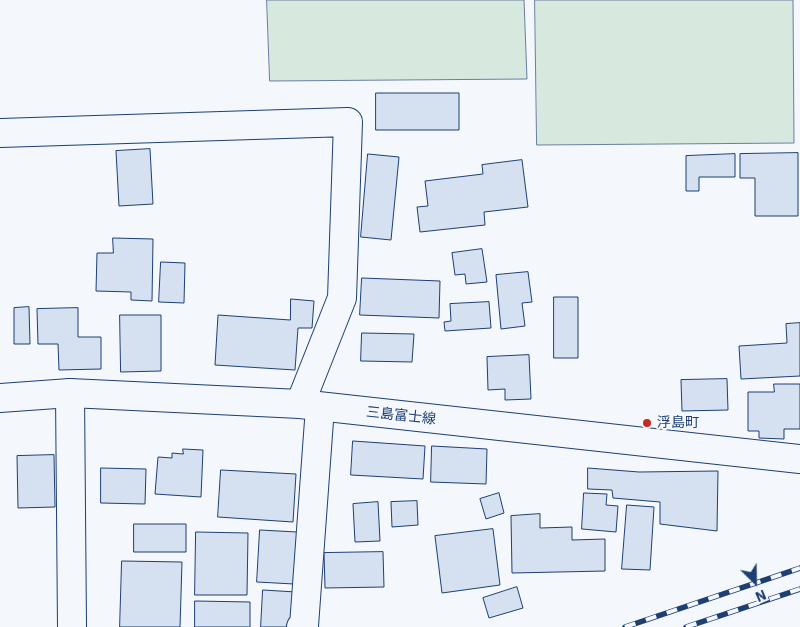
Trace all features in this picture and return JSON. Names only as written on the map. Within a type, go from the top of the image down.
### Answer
[{"type":"street","points":[[0,133],[348,122],[342,298],[310,406],[304,626],[301,627]]},
{"type":"street","points":[[70,393],[72,627]]},
{"type":"street","name":"三島富士線","points":[[0,398],[70,393],[310,406],[800,459]]},
{"type":"shaded area","points":[[267,0],[524,0],[527,79],[270,81]]},
{"type":"shaded area","points":[[535,0],[793,0],[794,143],[537,145]]},
{"type":"building","points":[[376,93],[459,93],[459,130],[376,130]]},
{"type":"building","points":[[150,149],[153,204],[119,206],[116,151]]},
{"type":"building","points":[[798,153],[798,216],[755,216],[755,178],[740,178],[740,154]]},
{"type":"building","points":[[368,154],[399,157],[391,240],[361,237]]},
{"type":"building","points":[[735,154],[735,177],[699,177],[699,191],[686,191],[686,156]]},
{"type":"building","points":[[522,160],[528,207],[484,212],[485,225],[420,232],[417,207],[428,206],[425,181],[483,174],[482,165]]},
{"type":"building","points":[[113,238],[153,239],[152,301],[131,300],[131,292],[96,291],[97,253],[113,253]]},
{"type":"building","points":[[482,249],[487,282],[466,284],[465,274],[455,275],[452,253]]},
{"type":"building","points":[[161,262],[185,263],[184,303],[159,302]]},
{"type":"building","points":[[528,272],[532,302],[522,303],[525,326],[501,329],[496,275]]},
{"type":"building","points":[[362,278],[440,281],[439,318],[360,315]]},
{"type":"building","points":[[554,297],[578,297],[578,358],[554,358]]},
{"type":"building","points":[[291,299],[314,301],[312,328],[298,328],[295,370],[215,365],[218,315],[290,320]]},
{"type":"building","points":[[489,302],[491,328],[445,331],[444,322],[451,321],[450,304]]},
{"type":"building","points":[[29,307],[30,344],[14,344],[14,308]]},
{"type":"building","points":[[78,308],[78,337],[101,337],[101,369],[59,370],[58,344],[38,344],[37,309]]},
{"type":"building","points":[[120,315],[161,315],[161,371],[121,372]]},
{"type":"building","points":[[800,323],[800,376],[741,379],[739,346],[787,343],[786,324]]},
{"type":"building","points":[[362,333],[414,334],[412,362],[361,361]]},
{"type":"building","points":[[529,355],[531,399],[505,400],[505,389],[488,390],[487,357]]},
{"type":"building","points":[[727,379],[728,410],[682,411],[681,380]]},
{"type":"building","points":[[774,384],[800,384],[800,429],[784,429],[784,439],[759,438],[759,431],[748,431],[748,392],[774,392]]},
{"type":"building","points":[[353,441],[425,446],[423,479],[351,475]]},
{"type":"building","points":[[432,446],[487,449],[486,484],[431,482]]},
{"type":"building","points":[[183,449],[203,450],[201,497],[155,494],[158,457],[172,458],[172,453],[183,454]]},
{"type":"building","points":[[54,455],[55,507],[18,508],[17,456]]},
{"type":"building","points":[[101,468],[146,469],[145,504],[101,503]]},
{"type":"building","points":[[588,468],[639,472],[718,471],[717,531],[660,524],[660,502],[613,498],[612,490],[588,489]]},
{"type":"building","points":[[221,470],[296,474],[293,522],[218,517]]},
{"type":"building","points":[[499,493],[504,513],[486,519],[480,499]]},
{"type":"building","points":[[584,493],[607,494],[606,505],[618,506],[616,532],[582,529]]},
{"type":"building","points":[[417,501],[418,525],[392,527],[391,502]]},
{"type":"building","points":[[378,502],[380,541],[355,542],[353,504]]},
{"type":"building","points":[[627,505],[654,507],[650,570],[622,569]]},
{"type":"building","points":[[540,514],[540,528],[572,527],[572,540],[605,539],[605,571],[512,573],[511,516]]},
{"type":"building","points":[[134,524],[186,524],[186,552],[134,552]]},
{"type":"building","points":[[493,529],[500,585],[442,593],[435,536]]},
{"type":"building","points":[[260,530],[297,532],[294,584],[257,582]]},
{"type":"building","points":[[196,532],[248,533],[247,595],[195,595]]},
{"type":"building","points":[[383,552],[384,587],[325,588],[324,553]]},
{"type":"building","points":[[122,561],[182,562],[180,627],[120,627]]},
{"type":"building","points":[[517,587],[523,608],[489,618],[483,598]]},
{"type":"building","points":[[263,590],[296,592],[294,627],[261,627]]},
{"type":"building","points":[[195,601],[250,602],[250,627],[195,627]]},
{"type":"railway","points":[[625,627],[800,568]]},
{"type":"railway","points":[[686,627],[800,589]]},
{"type":"place","name":"浮島町","points":[[647,423]]}]
